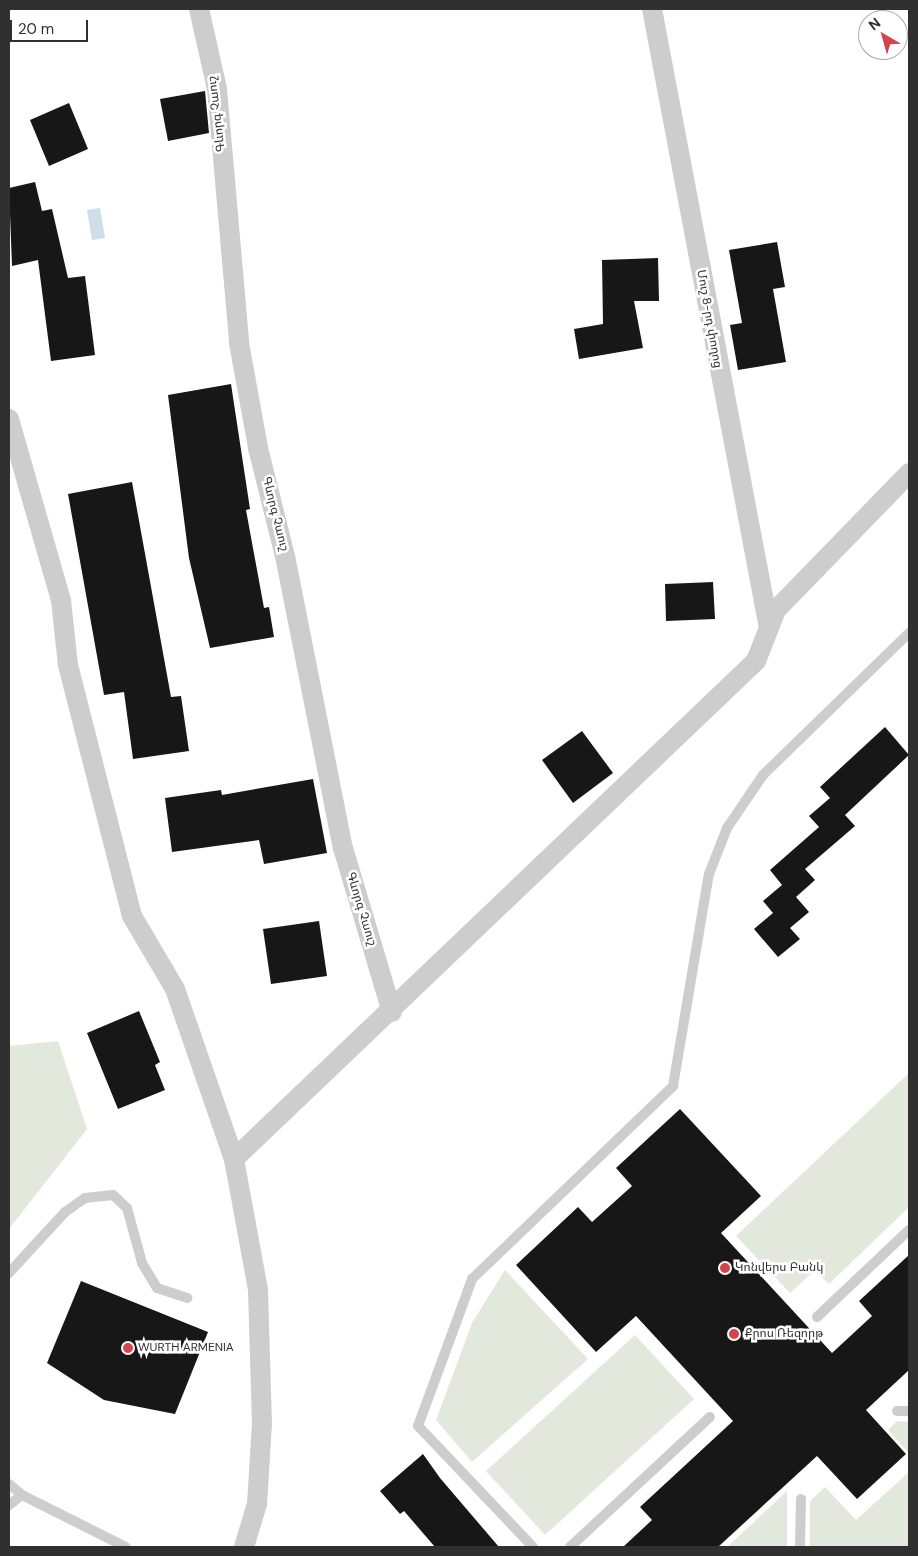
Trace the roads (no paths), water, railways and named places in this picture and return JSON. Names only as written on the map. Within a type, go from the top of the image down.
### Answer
[{"type":"street","name":"Գևորգ Չաուշ","points":[[199,9],[216,88],[239,343],[258,448],[286,556],[342,848],[392,1012]]},
{"type":"street","name":"Մուշ 8-րդ փողոց","points":[[652,9],[769,628]]},
{"type":"street","points":[[9,419],[60,600],[68,666],[132,916],[175,989],[234,1159],[258,1290],[262,1423],[257,1504],[244,1547]]},
{"type":"street","points":[[234,1159],[392,1012],[756,661],[776,610],[909,473]]},
{"type":"lane","points":[[532,1547],[418,1426],[472,1279],[673,1086],[709,874],[727,828],[764,775],[909,633]]},
{"type":"lane","points":[[9,1273],[65,1212],[84,1198],[113,1195],[127,1208],[142,1263],[157,1288],[187,1298]]},
{"type":"lane","points":[[817,1317],[909,1230]]},
{"type":"lane","points":[[897,1411],[909,1411]]},
{"type":"lane","points":[[570,1547],[710,1417]]},
{"type":"lane","points":[[9,1484],[22,1495],[126,1547]]},
{"type":"lane","points":[[9,1505],[22,1495]]},
{"type":"lane","points":[[800,1499],[800,1547]]},
{"type":"water","points":[[100,208],[105,238],[92,240],[87,210]]},
{"type":"place","name":"Կոնվերս Բանկ","points":[[725,1268]]},
{"type":"place","name":"Քրոս Ռեզորթ","points":[[734,1334]]},
{"type":"place","name":"WURTH ARMENIA","points":[[128,1348]]}]
